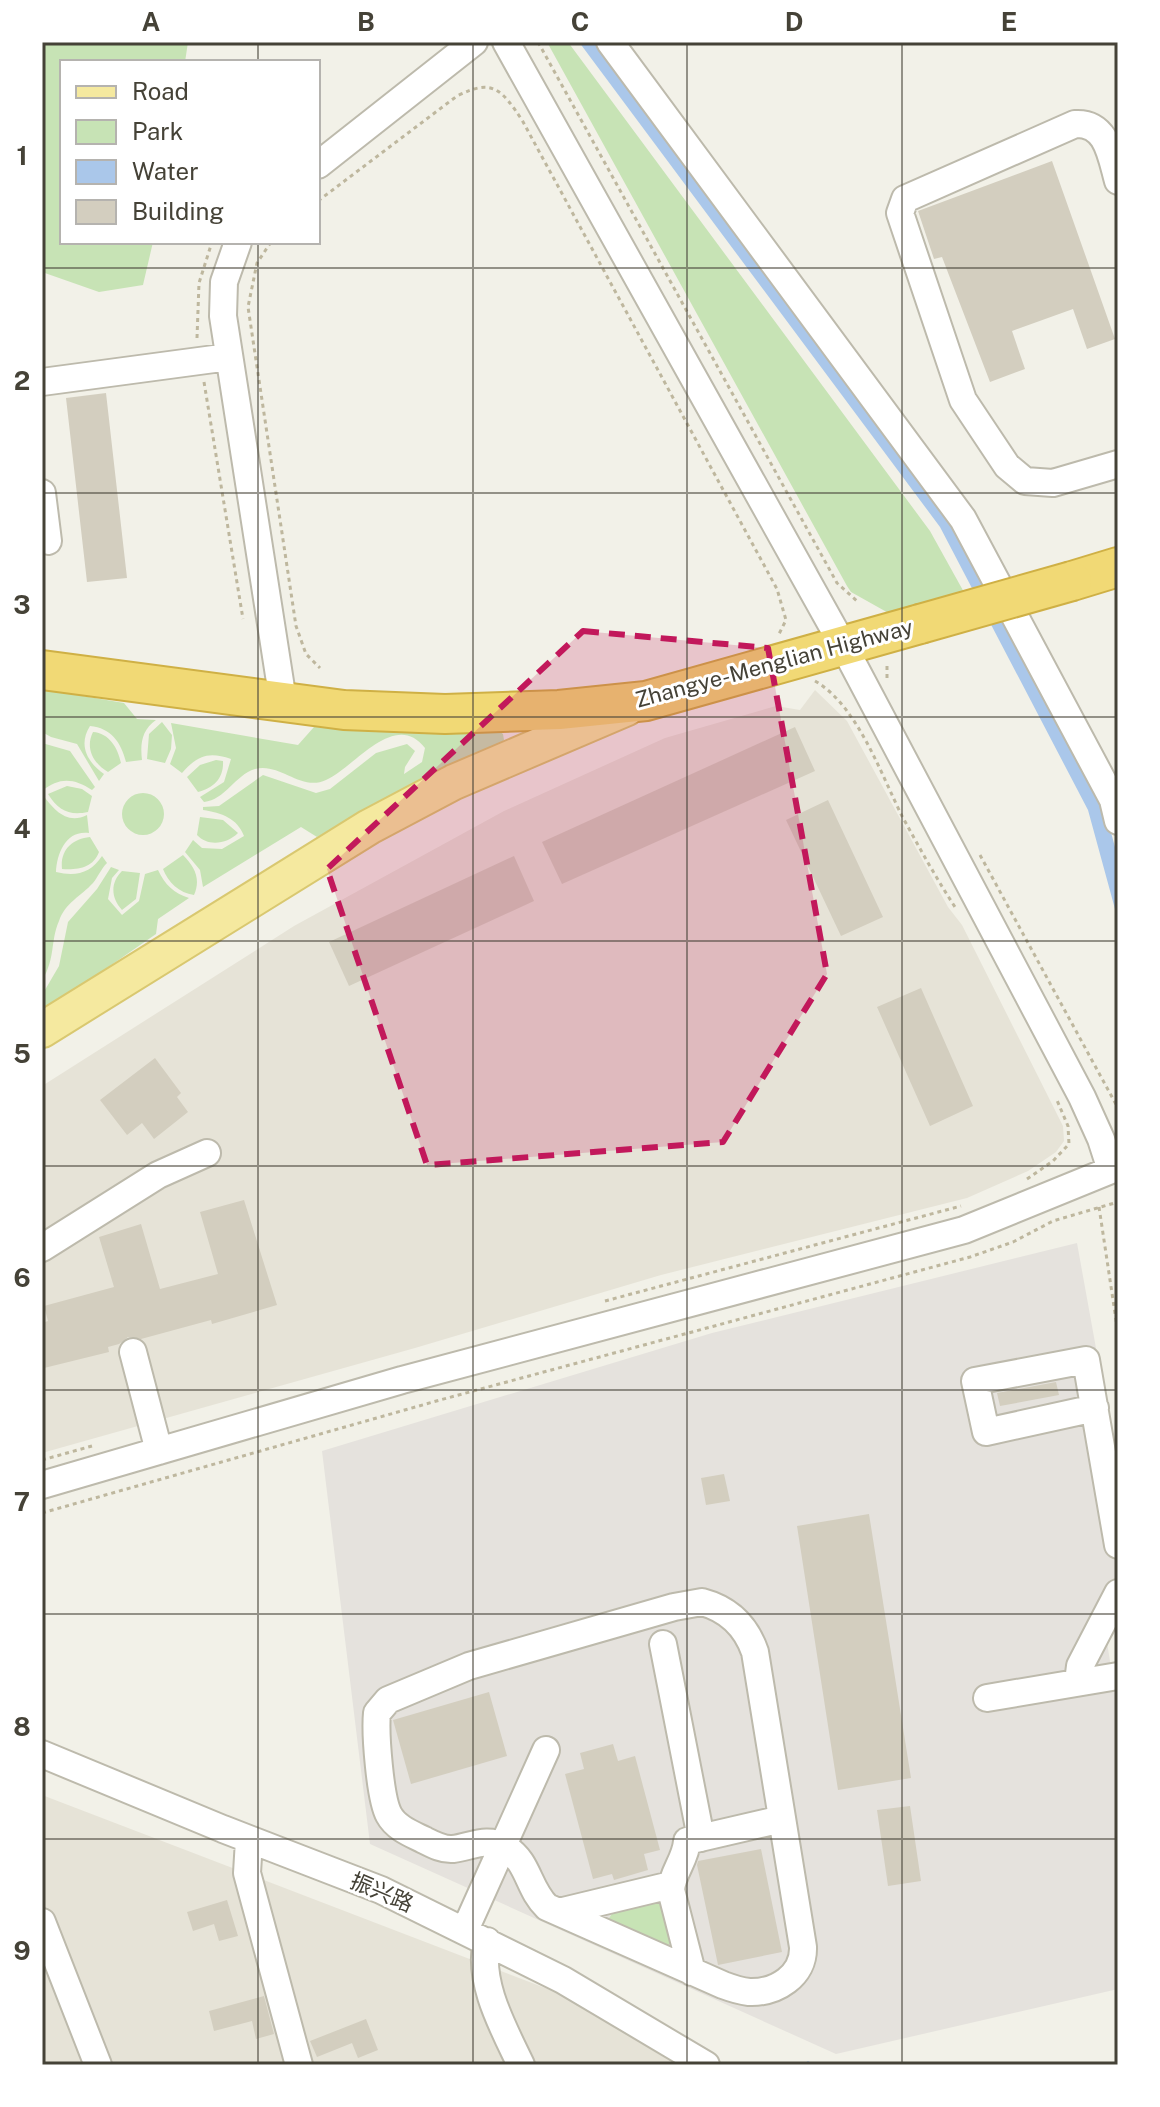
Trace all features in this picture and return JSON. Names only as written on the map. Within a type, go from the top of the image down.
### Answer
[{"type":"highway","name":"Zhangye-Menglian Highway","points":[[42,670],[344,710],[445,714],[559,710],[646,701],[1118,567]]},
{"type":"main road","points":[[42,1030],[419,799],[646,701]]},
{"type":"street","points":[[320,163],[474,42]]},
{"type":"street","points":[[42,1485],[402,1380],[964,1230],[1111,1170],[1082,1097],[844,647],[506,42]]},
{"type":"street","points":[[610,42],[963,519],[1113,800],[1118,821]]},
{"type":"street","points":[[1118,181],[1106,140],[1096,127],[1087,123],[1075,124],[905,199],[900,213],[963,400],[1007,466],[1025,481],[1053,483],[1118,464]]},
{"type":"street","points":[[237,244],[224,282],[223,316],[283,701]]},
{"type":"street","points":[[42,382],[229,357]]},
{"type":"street","points":[[42,493],[48,541]]},
{"type":"street","points":[[42,1248],[158,1175],[207,1153]]},
{"type":"street","points":[[133,1352],[159,1451]]},
{"type":"street","points":[[1095,1408],[1118,1545]]},
{"type":"street","points":[[1078,1682],[1080,1666],[1118,1593]]},
{"type":"street","points":[[702,1602],[727,1612],[750,1638],[755,1652],[782,1819],[803,1961],[800,1969],[775,1987],[751,1992],[692,1972],[542,1903],[521,1859],[503,1846],[485,1842],[444,1848],[406,1831],[390,1816],[385,1805],[376,1733],[377,1713],[388,1700],[469,1666],[674,1607],[702,1602]]},
{"type":"street","points":[[663,1644],[701,1838]]},
{"type":"street","points":[[987,1698],[1118,1676]]},
{"type":"street","points":[[521,2065],[503,2028],[486,1975],[484,1954],[476,1936],[503,1846],[546,1750]]},
{"type":"street","name":"振兴路","points":[[42,1754],[249,1840],[364,1882],[563,1980],[706,2065]]},
{"type":"street","points":[[692,1972],[671,1885],[687,1849],[687,1841],[782,1819]]},
{"type":"street","points":[[249,1840],[247,1873],[299,2065]]},
{"type":"street","points":[[559,1912],[671,1885]]},
{"type":"street","points":[[42,1922],[98,2065]]},
{"type":"path","points":[[538,42],[837,583],[857,601]]},
{"type":"path","points":[[320,199],[457,96],[485,86],[507,100],[522,120],[777,589],[786,620],[774,640]]},
{"type":"path","points":[[211,244],[202,267],[196,331],[243,619]]},
{"type":"path","points":[[270,244],[257,263],[248,307],[296,626],[306,654],[320,668]]},
{"type":"path","points":[[888,662],[885,671],[892,691]]},
{"type":"path","points":[[812,680],[828,690],[849,714],[915,840],[960,914]]},
{"type":"path","points":[[980,853],[1118,1108]]},
{"type":"path","points":[[1025,1180],[1053,1161],[1069,1144],[1068,1126],[1055,1096]]},
{"type":"path","points":[[42,1513],[440,1400],[970,1257],[1013,1242],[1053,1221],[1118,1202]]},
{"type":"path","points":[[596,1304],[968,1204]]},
{"type":"path","points":[[1099,1207],[1118,1333]]},
{"type":"highlighted area","points":[[583,631],[768,648],[827,974],[723,1142],[427,1165],[327,869]]},
{"type":"shaded area","points":[[815,690],[847,721],[948,907],[962,925],[1063,1126],[1064,1141],[1056,1152],[1028,1171],[967,1198],[661,1275],[42,1453],[42,1086],[294,926],[504,811],[665,738],[776,706],[800,710]]},
{"type":"shaded area","points":[[1077,1243],[1118,1470],[1118,1614],[1112,1622],[1114,1634],[1107,1642],[1118,1713],[1118,1989],[836,2054],[370,1844],[322,1451],[712,1333]]},
{"type":"shaded area","points":[[42,1795],[566,1996],[676,2065],[42,2065]]},
{"type":"green space","points":[[42,42],[188,42],[185,60],[60,60],[60,244],[153,244],[143,285],[99,292],[42,272]]},
{"type":"green space","points":[[547,42],[568,42],[930,531],[965,594],[892,615],[851,592]]},
{"type":"green space","points":[[42,689],[124,703],[137,719],[156,720],[143,737],[142,760],[126,762],[114,737],[90,726],[86,733],[86,753],[104,774],[99,781],[77,744],[42,732]]},
{"type":"green space","points":[[162,722],[172,735],[171,749],[165,763],[147,759],[149,734]]},
{"type":"green space","points":[[171,723],[298,745],[314,727],[446,731],[497,729],[504,740],[494,749],[317,837],[301,827],[203,887],[200,870],[185,852],[193,840],[202,848],[222,849],[244,836],[233,821],[203,810],[203,807],[219,806],[263,775],[316,793],[330,789],[376,753],[407,744],[415,751],[404,774],[422,762],[425,748],[413,738],[401,735],[388,738],[317,783],[299,780],[273,769],[255,769],[218,797],[204,802],[200,797],[224,782],[231,759],[209,755],[182,773],[170,764],[176,748]]},
{"type":"green space","points":[[93,732],[108,738],[118,752],[121,763],[108,772],[92,755],[90,744]]},
{"type":"green space","points":[[42,743],[70,751],[95,787],[92,790],[79,783],[61,781],[42,791]]},
{"type":"green space","points":[[223,761],[220,777],[209,788],[198,792],[187,777],[200,765]]},
{"type":"green space","points":[[67,786],[82,789],[92,796],[88,812],[65,810],[48,794]]},
{"type":"green space","points":[[143,793],[158,799],[164,814],[158,829],[143,835],[128,829],[122,814],[128,799]]},
{"type":"green space","points":[[42,794],[67,817],[87,815],[89,833],[74,835],[64,844],[56,872],[82,872],[102,856],[107,863],[93,883],[69,904],[62,915],[42,981]]},
{"type":"green space","points":[[200,817],[223,820],[238,833],[223,842],[212,843],[201,839],[197,835]]},
{"type":"green space","points":[[90,837],[99,852],[93,862],[79,868],[62,869],[63,856],[68,847]]},
{"type":"green space","points":[[183,855],[196,874],[194,895],[175,886],[163,869]]},
{"type":"green space","points":[[111,867],[119,870],[112,878],[108,899],[122,915],[139,901],[145,874],[158,870],[170,888],[189,898],[158,919],[156,934],[42,1013],[42,995],[59,966],[68,922],[97,889]]},
{"type":"green space","points":[[122,871],[140,873],[136,899],[122,910],[113,890],[115,880]]},
{"type":"green space","points":[[658,1900],[665,1906],[672,1940],[667,1948],[608,1921],[622,1907]]},
{"type":"water","points":[[579,42],[600,42],[955,518],[1104,807],[1118,858],[1118,920],[1088,810],[940,527]]},
{"type":"building","points":[[1052,161],[1115,339],[1087,349],[1073,309],[1012,331],[1025,369],[990,382],[942,257],[934,259],[918,211]]},
{"type":"building","points":[[106,393],[127,578],[87,582],[66,398]]},
{"type":"building","points":[[795,727],[815,771],[562,884],[542,842]]},
{"type":"building","points":[[828,800],[883,917],[841,936],[786,820]]},
{"type":"building","points":[[514,856],[534,901],[349,986],[329,942]]},
{"type":"building","points":[[921,988],[973,1106],[930,1126],[877,1007]]},
{"type":"building","points":[[155,1058],[181,1093],[177,1097],[188,1112],[154,1139],[142,1123],[127,1135],[100,1100]]},
{"type":"building","points":[[244,1200],[277,1305],[212,1324],[211,1320],[141,1339],[128,1337],[108,1347],[109,1352],[44,1368],[42,1323],[48,1321],[44,1306],[114,1287],[99,1237],[141,1224],[160,1289],[218,1274],[200,1212]]},
{"type":"building","points":[[1056,1382],[1059,1395],[1000,1406],[997,1393]]},
{"type":"building","points":[[724,1474],[730,1501],[706,1505],[701,1478]]},
{"type":"building","points":[[869,1514],[911,1778],[838,1790],[797,1526]]},
{"type":"building","points":[[489,1692],[507,1756],[411,1784],[393,1720]]},
{"type":"building","points":[[613,1744],[618,1761],[635,1756],[660,1850],[644,1854],[648,1870],[614,1880],[612,1874],[593,1879],[565,1774],[584,1769],[580,1753]]},
{"type":"building","points":[[910,1806],[921,1881],[888,1886],[877,1810]]},
{"type":"building","points":[[761,1849],[782,1952],[718,1965],[698,1861]]},
{"type":"building","points":[[227,1900],[238,1936],[219,1941],[214,1924],[193,1931],[187,1912]]},
{"type":"building","points":[[264,1996],[274,2034],[256,2039],[252,2021],[214,2031],[209,2011]]},
{"type":"building","points":[[366,2019],[378,2050],[358,2058],[352,2043],[317,2057],[310,2041]]}]
